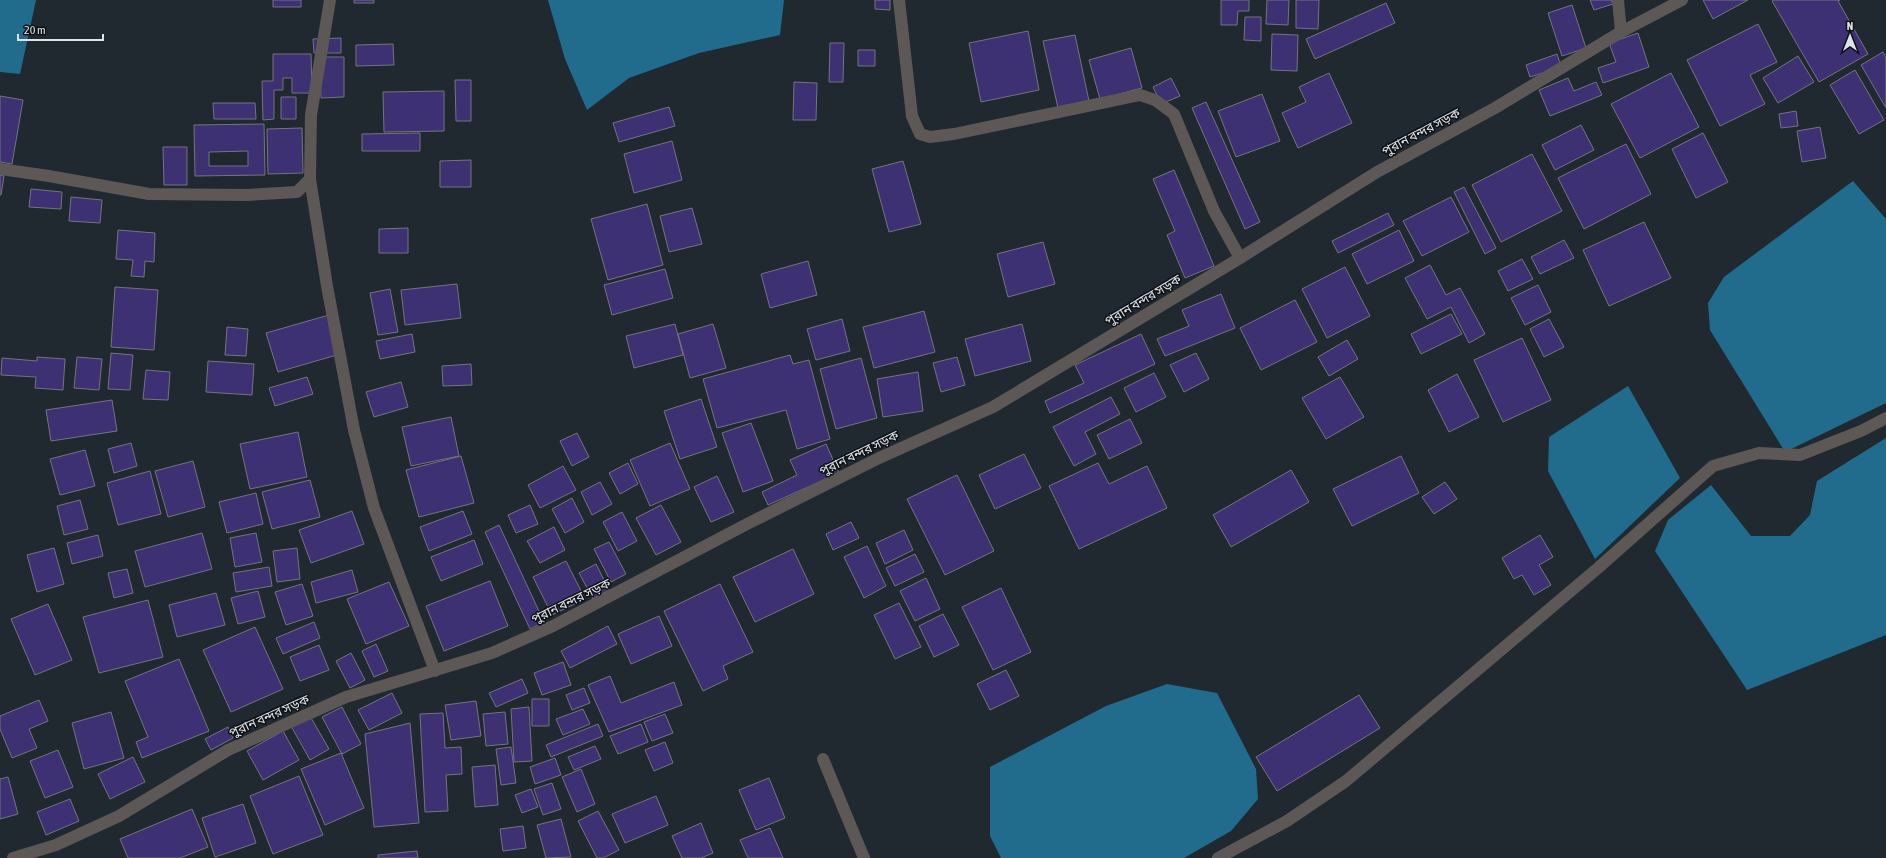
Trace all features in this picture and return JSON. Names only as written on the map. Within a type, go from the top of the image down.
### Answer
[{"type":"street","points":[[330,0],[311,115],[310,179],[327,286],[358,446],[374,508],[435,671]]},
{"type":"street","points":[[899,0],[912,116],[920,134],[930,137],[954,134],[1140,95],[1155,100],[1174,114],[1214,211],[1240,258]]},
{"type":"street","points":[[1618,0],[1620,32]]},
{"type":"street","name":"পুরান বন্দর সড়ক","points":[[13,858],[56,845],[119,816],[228,750],[346,697],[492,653],[553,626],[747,524],[879,458],[993,407],[1240,258],[1377,172],[1495,108],[1620,32],[1682,0]]},
{"type":"street","points":[[0,170],[49,176],[149,194],[247,195],[297,192],[310,179]]},
{"type":"street","points":[[1218,858],[1286,820],[1346,781],[1598,568],[1713,466],[1759,453],[1800,455],[1861,431],[1886,418]]},
{"type":"street","points":[[823,759],[864,858]]},
{"type":"water","points":[[0,0],[36,0],[20,74],[0,72]]},
{"type":"water","points":[[548,0],[784,0],[780,35],[699,53],[629,78],[587,110],[565,59]]},
{"type":"water","points":[[1853,181],[1886,219],[1886,403],[1785,452],[1710,330],[1708,303],[1724,277]]},
{"type":"water","points":[[1628,386],[1680,478],[1595,559],[1548,471],[1549,437]]},
{"type":"water","points":[[1886,438],[1886,635],[1747,690],[1655,551],[1668,520],[1711,485],[1751,536],[1790,536],[1810,515],[1817,481]]},
{"type":"water","points":[[1167,684],[1217,693],[1256,769],[1258,799],[1231,831],[1184,858],[1001,858],[990,836],[990,767],[1106,706]]},
{"type":"building","points":[[273,0],[301,0],[301,7],[273,7]]},
{"type":"building","points":[[354,0],[374,0],[374,3],[354,3]]},
{"type":"building","points":[[875,0],[890,0],[890,10],[875,9]]},
{"type":"building","points":[[1221,0],[1249,0],[1249,11],[1238,11],[1237,25],[1221,25]]},
{"type":"building","points":[[1267,0],[1289,0],[1288,25],[1266,24]]},
{"type":"building","points":[[1296,0],[1319,0],[1318,29],[1296,28]]},
{"type":"building","points":[[1590,0],[1611,0],[1613,4],[1594,10]]},
{"type":"building","points":[[1703,0],[1748,0],[1713,19]]},
{"type":"building","points":[[1840,0],[1838,1],[1868,54],[1819,82],[1772,1]]},
{"type":"building","points":[[1386,3],[1395,23],[1315,59],[1306,39]]},
{"type":"building","points":[[1572,5],[1586,48],[1562,56],[1548,13]]},
{"type":"building","points":[[1245,17],[1261,17],[1261,41],[1244,40]]},
{"type":"building","points":[[1758,24],[1777,62],[1750,75],[1765,104],[1720,126],[1687,60]]},
{"type":"building","points":[[1028,31],[1039,90],[981,102],[969,43]]},
{"type":"building","points":[[1638,33],[1649,67],[1603,83],[1598,68],[1616,62],[1609,43]]},
{"type":"building","points":[[1272,34],[1298,35],[1297,71],[1271,70]]},
{"type":"building","points":[[1075,35],[1089,101],[1058,108],[1043,41]]},
{"type":"building","points":[[341,38],[341,53],[314,53],[313,39]]},
{"type":"building","points":[[830,43],[844,43],[843,82],[829,82]]},
{"type":"building","points":[[393,44],[394,65],[356,66],[356,45]]},
{"type":"building","points":[[1131,48],[1142,88],[1100,99],[1089,60]]},
{"type":"building","points":[[858,50],[875,50],[875,66],[858,66]]},
{"type":"building","points":[[1883,52],[1886,58],[1886,108],[1861,65]]},
{"type":"building","points":[[273,54],[311,54],[312,93],[292,93],[292,78],[283,78],[283,90],[274,90],[274,119],[263,120],[262,81],[273,81]]},
{"type":"building","points":[[1557,54],[1561,67],[1530,77],[1526,65]]},
{"type":"building","points":[[1798,56],[1814,82],[1778,103],[1763,78]]},
{"type":"building","points":[[320,57],[344,57],[344,97],[321,98]]},
{"type":"building","points":[[1855,70],[1884,120],[1859,134],[1830,85]]},
{"type":"building","points":[[1329,73],[1352,123],[1298,148],[1282,113],[1306,102],[1299,87]]},
{"type":"building","points":[[1671,73],[1699,127],[1640,158],[1611,104]]},
{"type":"building","points":[[1171,78],[1180,96],[1161,104],[1153,87]]},
{"type":"building","points":[[1568,78],[1574,91],[1596,82],[1602,95],[1550,116],[1539,90]]},
{"type":"building","points":[[455,80],[471,80],[471,121],[456,121]]},
{"type":"building","points":[[794,82],[817,83],[816,120],[793,120]]},
{"type":"building","points":[[444,91],[444,131],[384,132],[383,92]]},
{"type":"building","points":[[1262,94],[1280,141],[1236,157],[1218,111]]},
{"type":"building","points":[[0,96],[23,100],[12,164],[0,162]]},
{"type":"building","points":[[281,97],[296,97],[296,119],[281,119]]},
{"type":"building","points":[[1206,102],[1260,222],[1245,229],[1192,108]]},
{"type":"building","points":[[213,103],[255,103],[256,119],[214,119]]},
{"type":"building","points":[[669,107],[675,126],[619,142],[613,123]]},
{"type":"building","points":[[1796,111],[1798,126],[1781,128],[1779,114]]},
{"type":"building","points":[[264,124],[265,175],[195,176],[194,125]],"holes":[[[248,151],[248,166],[209,166],[209,152]]]},
{"type":"building","points":[[1581,125],[1594,150],[1555,170],[1542,145]]},
{"type":"building","points":[[1820,127],[1826,158],[1802,162],[1797,131]]},
{"type":"building","points":[[302,128],[303,173],[268,174],[267,129]]},
{"type":"building","points":[[420,133],[420,151],[362,151],[362,134]]},
{"type":"building","points":[[1703,133],[1728,182],[1696,198],[1672,149]]},
{"type":"building","points":[[672,141],[682,180],[634,193],[624,154]]},
{"type":"building","points":[[1626,144],[1651,194],[1584,229],[1558,178]]},
{"type":"building","points":[[163,147],[187,147],[187,185],[164,185]]},
{"type":"building","points":[[1532,154],[1562,211],[1501,242],[1472,185]]},
{"type":"building","points":[[471,160],[471,187],[440,187],[440,161]]},
{"type":"building","points":[[903,161],[921,224],[889,232],[872,169]]},
{"type":"building","points":[[1174,170],[1214,266],[1185,278],[1167,235],[1175,231],[1153,179]]},
{"type":"building","points":[[0,175],[4,176],[1,195],[0,195]]},
{"type":"building","points":[[1464,187],[1496,248],[1485,254],[1454,192]]},
{"type":"building","points":[[31,189],[62,192],[61,209],[29,207]]},
{"type":"building","points":[[71,197],[102,200],[100,223],[69,221]]},
{"type":"building","points":[[1451,197],[1469,232],[1422,256],[1403,221]]},
{"type":"building","points":[[647,204],[663,265],[608,280],[591,219]]},
{"type":"building","points":[[692,208],[702,244],[669,252],[660,216]]},
{"type":"building","points":[[1388,213],[1394,225],[1338,253],[1332,241]]},
{"type":"building","points":[[1644,222],[1671,278],[1609,306],[1583,250]]},
{"type":"building","points":[[408,228],[408,253],[379,253],[379,229]]},
{"type":"building","points":[[118,230],[155,233],[154,262],[145,261],[144,277],[131,276],[133,260],[116,259]]},
{"type":"building","points":[[1399,230],[1414,261],[1367,284],[1352,254]]},
{"type":"building","points":[[1564,240],[1574,258],[1540,274],[1531,257]]},
{"type":"building","points":[[1043,242],[1055,284],[1008,297],[997,254]]},
{"type":"building","points":[[1522,259],[1533,279],[1508,291],[1498,271]]},
{"type":"building","points":[[808,261],[817,295],[770,308],[761,274]]},
{"type":"building","points":[[1430,265],[1446,295],[1460,288],[1485,334],[1469,343],[1451,307],[1427,319],[1405,278]]},
{"type":"building","points":[[1345,267],[1370,316],[1327,338],[1302,289]]},
{"type":"building","points":[[665,269],[673,298],[612,315],[604,285]]},
{"type":"building","points":[[457,284],[461,318],[405,325],[401,290]]},
{"type":"building","points":[[1538,285],[1551,312],[1525,325],[1511,298]]},
{"type":"building","points":[[115,287],[158,290],[154,350],[111,347]]},
{"type":"building","points":[[390,289],[398,332],[378,335],[370,293]]},
{"type":"building","points":[[1221,294],[1235,328],[1165,356],[1157,339],[1189,326],[1182,310]]},
{"type":"building","points":[[1295,300],[1317,342],[1261,370],[1240,328]]},
{"type":"building","points":[[924,311],[935,352],[874,368],[863,327]]},
{"type":"building","points":[[1451,314],[1462,334],[1421,354],[1411,334]]},
{"type":"building","points":[[329,315],[340,354],[278,372],[266,333]]},
{"type":"building","points":[[842,319],[850,351],[816,360],[807,329]]},
{"type":"building","points":[[1549,319],[1564,347],[1544,357],[1530,329]]},
{"type":"building","points":[[675,324],[683,355],[634,368],[626,336]]},
{"type":"building","points":[[713,324],[726,368],[690,378],[678,334]]},
{"type":"building","points":[[1022,324],[1031,361],[975,376],[965,339]]},
{"type":"building","points":[[227,327],[248,329],[246,356],[225,355]]},
{"type":"building","points":[[412,334],[415,352],[380,359],[376,341]]},
{"type":"building","points":[[1141,334],[1155,364],[1050,413],[1045,401],[1084,383],[1075,365]]},
{"type":"building","points":[[1522,338],[1551,400],[1503,422],[1474,360]]},
{"type":"building","points":[[1347,340],[1358,359],[1329,376],[1318,357]]},
{"type":"building","points":[[111,353],[133,355],[130,390],[108,389]]},
{"type":"building","points":[[1196,353],[1209,379],[1184,392],[1170,365]]},
{"type":"building","points":[[790,355],[793,364],[809,360],[830,439],[797,449],[786,410],[717,428],[703,379]]},
{"type":"building","points":[[37,357],[65,359],[63,390],[35,388],[36,377],[1,375],[2,358],[37,361]]},
{"type":"building","points":[[77,357],[102,359],[99,390],[74,388]]},
{"type":"building","points":[[957,357],[965,385],[941,392],[933,363]]},
{"type":"building","points":[[861,358],[877,418],[836,429],[820,369]]},
{"type":"building","points":[[208,361],[254,364],[252,395],[206,392]]},
{"type":"building","points":[[471,364],[472,385],[443,386],[442,366]]},
{"type":"building","points":[[146,370],[170,372],[168,400],[143,399]]},
{"type":"building","points":[[918,372],[923,411],[883,417],[877,379]]},
{"type":"building","points":[[1154,373],[1166,397],[1136,412],[1124,388]]},
{"type":"building","points":[[1457,374],[1479,417],[1449,432],[1428,390]]},
{"type":"building","points":[[307,377],[313,394],[275,406],[269,388]]},
{"type":"building","points":[[1340,377],[1364,417],[1326,439],[1302,398]]},
{"type":"building","points":[[401,382],[408,407],[374,417],[366,392]]},
{"type":"building","points":[[1111,397],[1120,414],[1085,432],[1096,454],[1074,466],[1053,427]]},
{"type":"building","points":[[701,399],[717,447],[680,459],[664,411]]},
{"type":"building","points":[[112,400],[117,431],[51,441],[46,410]]},
{"type":"building","points":[[451,417],[459,456],[411,466],[402,427]]},
{"type":"building","points":[[1130,419],[1142,443],[1109,459],[1097,435]]},
{"type":"building","points":[[751,423],[773,481],[743,492],[722,433]]},
{"type":"building","points":[[298,432],[307,477],[250,489],[240,444]]},
{"type":"building","points":[[577,433],[589,457],[572,466],[560,441]]},
{"type":"building","points":[[131,443],[137,466],[114,473],[108,449]]},
{"type":"building","points":[[670,443],[690,489],[650,506],[630,460]]},
{"type":"building","points":[[826,444],[839,473],[768,505],[762,492],[797,475],[790,460]]},
{"type":"building","points":[[85,450],[95,486],[60,495],[50,459]]},
{"type":"building","points":[[1024,454],[1041,488],[995,509],[979,475]]},
{"type":"building","points":[[461,456],[474,503],[419,517],[406,470]]},
{"type":"building","points":[[1401,456],[1419,493],[1352,526],[1333,489]]},
{"type":"building","points":[[193,461],[205,507],[168,517],[155,471]]},
{"type":"building","points":[[628,463],[638,484],[620,494],[609,473]]},
{"type":"building","points":[[1098,463],[1109,484],[1147,466],[1167,508],[1079,549],[1049,486]]},
{"type":"building","points":[[563,466],[576,490],[540,508],[528,485]]},
{"type":"building","points":[[1291,470],[1309,502],[1231,547],[1213,515]]},
{"type":"building","points":[[150,471],[161,514],[118,525],[107,483]]},
{"type":"building","points":[[957,475],[994,551],[945,575],[907,499]]},
{"type":"building","points":[[717,476],[734,512],[711,522],[694,487]]},
{"type":"building","points":[[310,480],[320,517],[272,529],[262,492]]},
{"type":"building","points":[[600,482],[612,504],[592,515],[581,492]]},
{"type":"building","points":[[1445,482],[1457,499],[1434,514],[1422,497]]},
{"type":"building","points":[[256,493],[263,524],[227,533],[219,502]]},
{"type":"building","points":[[572,498],[584,522],[565,533],[552,509]]},
{"type":"building","points":[[80,500],[88,529],[64,535],[57,506]]},
{"type":"building","points":[[530,505],[538,524],[516,533],[508,515]]},
{"type":"building","points":[[661,505],[681,542],[656,555],[636,518]]},
{"type":"building","points":[[352,511],[364,544],[311,563],[299,530]]},
{"type":"building","points":[[463,511],[472,534],[429,551],[420,527]]},
{"type":"building","points":[[622,512],[637,541],[618,551],[603,522]]},
{"type":"building","points":[[851,522],[859,538],[833,550],[826,534]]},
{"type":"building","points":[[499,525],[544,622],[530,629],[485,532]]},
{"type":"building","points":[[554,527],[565,550],[540,563],[527,541]]},
{"type":"building","points":[[904,530],[913,550],[885,564],[876,543]]},
{"type":"building","points":[[202,533],[212,569],[145,587],[135,551]]},
{"type":"building","points":[[256,533],[262,562],[235,567],[230,538]]},
{"type":"building","points":[[98,535],[103,556],[72,564],[67,543]]},
{"type":"building","points":[[1540,535],[1553,557],[1539,565],[1551,585],[1534,595],[1522,575],[1514,579],[1502,558]]},
{"type":"building","points":[[474,540],[483,564],[441,581],[431,557]]},
{"type":"building","points":[[609,542],[626,574],[611,582],[594,549]]},
{"type":"building","points":[[867,546],[886,586],[864,598],[844,557]]},
{"type":"building","points":[[54,548],[64,584],[37,592],[27,555]]},
{"type":"building","points":[[297,548],[300,579],[277,582],[273,551]]},
{"type":"building","points":[[793,549],[814,594],[755,622],[733,577]]},
{"type":"building","points":[[915,554],[924,572],[895,586],[886,568]]},
{"type":"building","points":[[566,561],[585,599],[552,615],[533,577]]},
{"type":"building","points":[[596,564],[609,590],[593,599],[579,573]]},
{"type":"building","points":[[269,567],[272,586],[236,592],[233,573]]},
{"type":"building","points":[[127,569],[133,593],[114,598],[108,573]]},
{"type":"building","points":[[352,570],[358,592],[316,603],[311,582]]},
{"type":"building","points":[[926,578],[940,609],[915,621],[900,591]]},
{"type":"building","points":[[490,581],[508,626],[444,651],[426,606]]},
{"type":"building","points":[[389,582],[409,626],[366,644],[347,599]]},
{"type":"building","points":[[302,584],[313,616],[286,625],[275,592]]},
{"type":"building","points":[[720,584],[753,652],[723,666],[728,679],[703,691],[664,611]]},
{"type":"building","points":[[1001,588],[1031,652],[993,670],[962,607]]},
{"type":"building","points":[[258,591],[265,617],[238,624],[231,598]]},
{"type":"building","points":[[216,593],[225,625],[177,637],[169,605]]},
{"type":"building","points":[[148,600],[163,657],[99,673],[83,617]]},
{"type":"building","points":[[899,603],[921,647],[895,659],[874,615]]},
{"type":"building","points":[[48,604],[72,660],[35,675],[11,619]]},
{"type":"building","points":[[943,614],[959,645],[934,657],[919,626]]},
{"type":"building","points":[[659,616],[672,646],[631,664],[618,634]]},
{"type":"building","points":[[314,622],[320,638],[283,654],[276,638]]},
{"type":"building","points":[[608,626],[617,644],[570,668],[561,651]]},
{"type":"building","points":[[255,627],[283,689],[231,712],[203,650]]},
{"type":"building","points":[[376,644],[388,671],[374,677],[362,651]]},
{"type":"building","points":[[319,645],[329,670],[300,681],[290,657]]},
{"type":"building","points":[[351,653],[365,680],[350,688],[336,661]]},
{"type":"building","points":[[179,659],[209,731],[142,758],[136,742],[148,737],[125,681]]},
{"type":"building","points":[[563,662],[571,685],[542,695],[534,673]]},
{"type":"building","points":[[1006,670],[1019,696],[990,710],[977,684]]},
{"type":"building","points":[[610,676],[621,703],[674,682],[682,705],[609,732],[588,685]]},
{"type":"building","points":[[522,679],[528,693],[496,707],[489,693]]},
{"type":"building","points":[[584,688],[590,703],[572,710],[566,695]]},
{"type":"building","points":[[392,693],[402,713],[369,730],[358,710]]},
{"type":"building","points":[[1359,695],[1380,728],[1277,791],[1256,757]]},
{"type":"building","points":[[532,699],[549,699],[549,726],[532,726]]},
{"type":"building","points":[[39,700],[48,721],[29,729],[37,748],[12,758],[0,729],[0,716]]},
{"type":"building","points":[[476,701],[481,736],[451,740],[445,705]]},
{"type":"building","points":[[342,707],[361,744],[342,754],[322,717]]},
{"type":"building","points":[[529,707],[532,761],[514,762],[511,709]]},
{"type":"building","points":[[583,709],[590,724],[563,735],[556,719]]},
{"type":"building","points":[[111,712],[124,758],[84,769],[72,723]]},
{"type":"building","points":[[505,712],[508,744],[486,746],[483,714]]},
{"type":"building","points":[[443,713],[445,748],[461,747],[462,774],[446,775],[448,811],[425,812],[420,714]]},
{"type":"building","points":[[665,714],[673,733],[652,741],[644,722]]},
{"type":"building","points":[[310,716],[329,749],[310,760],[291,726]]},
{"type":"building","points":[[410,723],[419,823],[374,827],[365,734]]},
{"type":"building","points":[[598,724],[603,736],[551,757],[546,745]]},
{"type":"building","points":[[641,724],[648,742],[618,754],[610,736]]},
{"type":"building","points":[[228,727],[233,738],[211,750],[205,739]]},
{"type":"building","points":[[283,731],[299,760],[263,780],[247,751]]},
{"type":"building","points":[[665,742],[673,763],[654,771],[645,750]]},
{"type":"building","points":[[595,746],[601,759],[574,770],[568,757]]},
{"type":"building","points":[[511,747],[516,783],[501,785],[496,749]]},
{"type":"building","points":[[58,750],[73,787],[45,798],[30,761]]},
{"type":"building","points":[[341,753],[364,808],[325,825],[301,769]]},
{"type":"building","points":[[133,757],[145,782],[110,799],[98,774]]},
{"type":"building","points":[[555,758],[561,775],[535,784],[530,767]]},
{"type":"building","points":[[495,765],[498,805],[475,807],[472,767]]},
{"type":"building","points":[[581,769],[595,804],[577,812],[562,777]]},
{"type":"building","points":[[299,776],[323,835],[273,854],[250,796]]},
{"type":"building","points":[[8,777],[18,814],[0,819],[0,779]]},
{"type":"building","points":[[769,778],[785,818],[756,830],[739,790]]},
{"type":"building","points":[[552,783],[561,809],[543,815],[534,789]]},
{"type":"building","points":[[531,789],[538,807],[522,813],[515,795]]},
{"type":"building","points":[[656,796],[668,825],[625,843],[612,814]]},
{"type":"building","points":[[70,799],[79,821],[46,835],[37,812]]},
{"type":"building","points":[[243,804],[256,843],[215,857],[202,818]]},
{"type":"building","points":[[192,809],[208,847],[180,858],[128,858],[120,839]]},
{"type":"building","points":[[598,811],[619,850],[603,858],[597,858],[578,821]]},
{"type":"building","points":[[561,819],[571,857],[546,858],[537,825]]},
{"type":"building","points":[[701,823],[713,853],[701,858],[682,858],[672,836]]},
{"type":"building","points":[[523,826],[526,848],[503,851],[500,829]]},
{"type":"building","points":[[770,828],[783,858],[748,858],[740,840]]},
{"type":"building","points":[[417,851],[418,858],[378,858],[378,855]]}]
